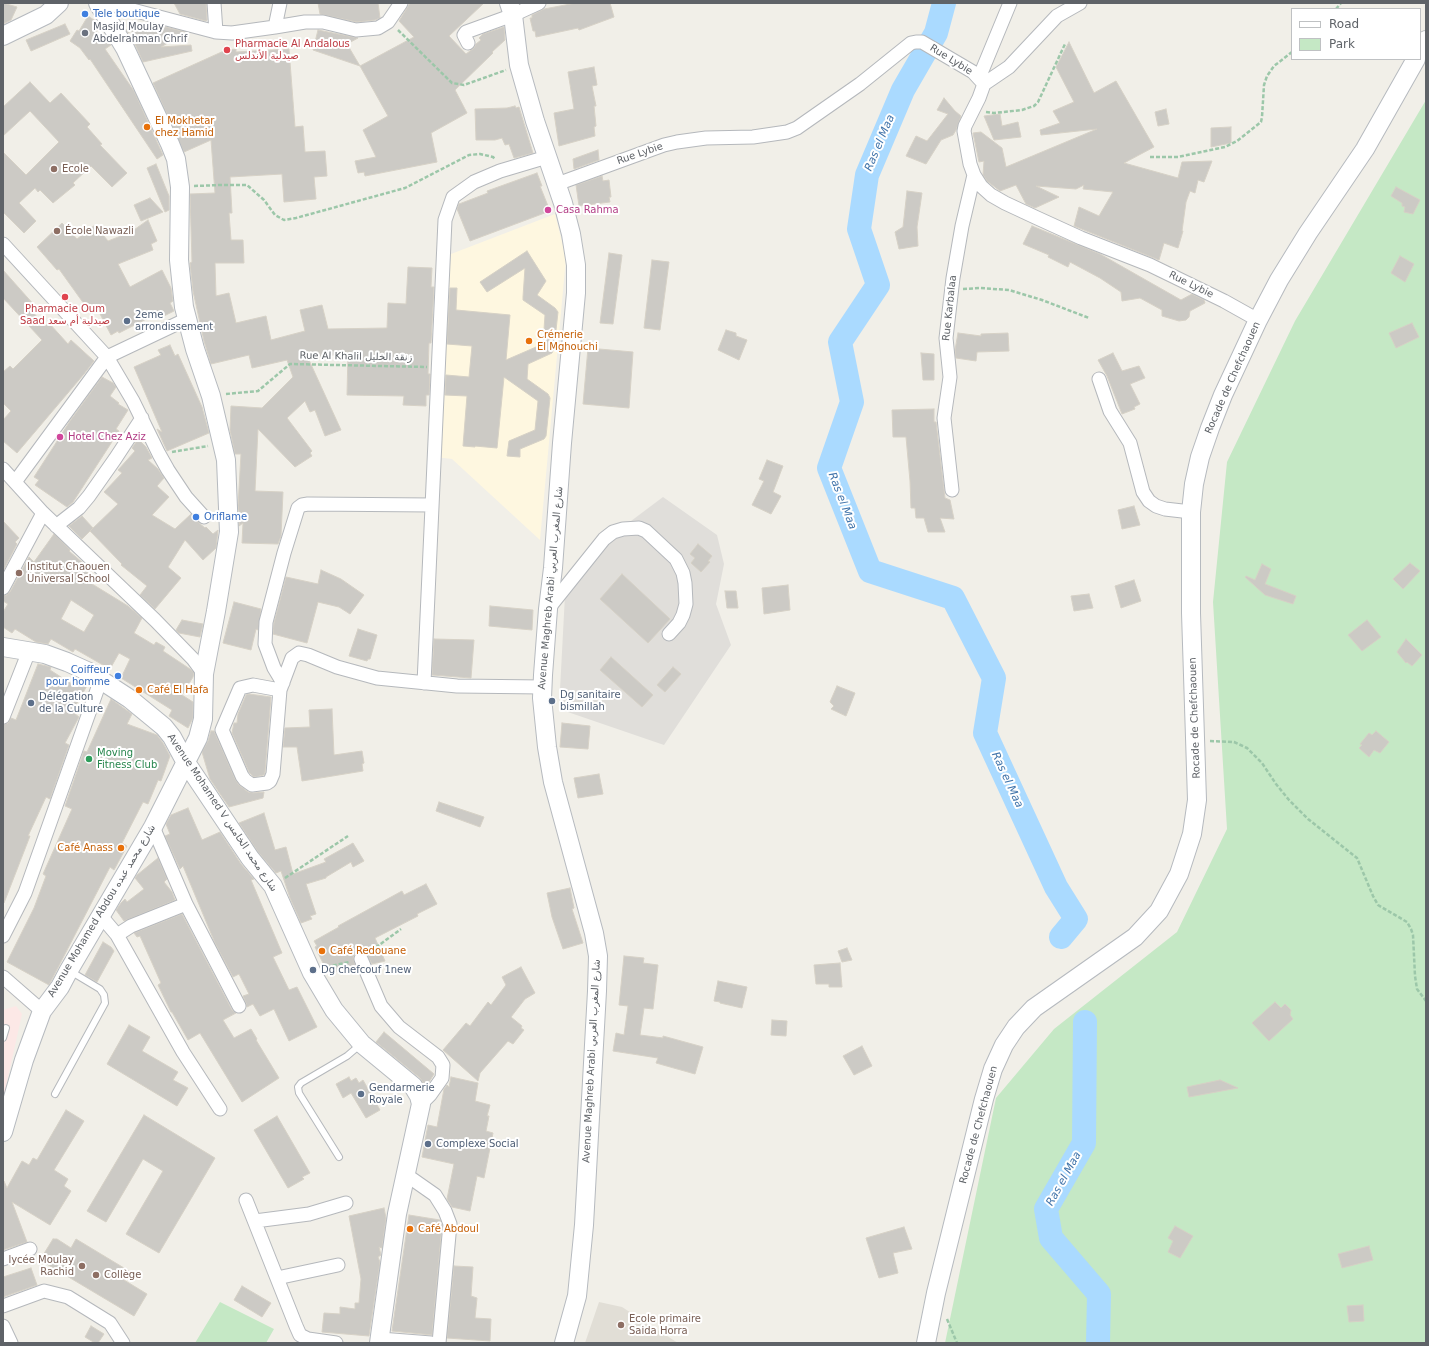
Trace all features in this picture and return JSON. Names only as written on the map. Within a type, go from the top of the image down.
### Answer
[{"type":"street","points":[[3,36],[46,16],[59,3]]},
{"type":"street","name":"Avenue Mohamed Abdou شارع محمد عبده","points":[[3,1132],[24,1060],[42,1011],[60,987],[153,827],[185,761],[198,738],[202,719],[204,674],[229,532],[226,460],[211,396],[195,349],[184,306],[179,260],[180,187],[176,159],[125,48],[98,3]]},
{"type":"street","points":[[106,3],[216,32],[232,33],[311,22],[322,22],[356,30],[378,28],[388,22],[401,3]]},
{"type":"street","points":[[214,3],[216,32]]},
{"type":"street","points":[[275,27],[280,3]]},
{"type":"street","points":[[468,42],[464,36],[466,32],[511,9],[539,3]]},
{"type":"street","points":[[979,78],[1010,3]]},
{"type":"street","points":[[979,78],[1009,67],[1057,16],[1080,3]]},
{"type":"street","name":"Avenue Maghreb Arabi شارع المغرب العربي","points":[[511,9],[519,65],[535,120],[557,184],[571,234],[576,265],[576,294],[542,687],[547,747],[553,782],[594,933],[598,956],[584,1225],[577,1296],[564,1343]]},
{"type":"street","points":[[1421,49],[1426,40]]},
{"type":"street","name":"Rue Lybie","points":[[557,184],[677,142],[706,138],[753,137],[787,132],[797,128],[860,84],[911,44],[922,42],[979,78],[975,108],[965,126],[964,131],[970,164],[974,175],[981,186],[991,195],[1081,238],[1150,265],[1258,320]]},
{"type":"street","name":"Rocade de Chefchaouen","points":[[926,1343],[936,1293],[984,1099],[993,1069],[1004,1045],[1009,1036],[1034,1008],[1135,937],[1159,911],[1180,874],[1192,834],[1198,800],[1191,613],[1190,512],[1194,484],[1199,464],[1210,428],[1223,395],[1258,320],[1279,280],[1308,232],[1365,149],[1415,60]]},
{"type":"street","points":[[424,683],[446,220],[453,197],[474,182],[505,170],[547,157]]},
{"type":"street","name":"Rue Karbalaa","points":[[952,490],[944,418],[950,377],[946,338],[951,290],[962,226],[974,175]]},
{"type":"street","points":[[3,244],[107,357],[133,401],[159,454],[186,497],[204,517]]},
{"type":"street","points":[[15,482],[107,357],[187,319]]},
{"type":"street","points":[[1099,379],[1110,411],[1130,443],[1141,486],[1149,501],[1156,506],[1165,509],[1190,512]]},
{"type":"street","points":[[56,526],[79,508],[89,496],[142,418]]},
{"type":"street","points":[[3,469],[56,526],[156,620],[193,659],[204,674]]},
{"type":"street","points":[[281,686],[265,644],[266,622],[284,553],[298,508],[302,505],[308,504],[432,505]]},
{"type":"street","points":[[3,588],[43,513]]},
{"type":"street","points":[[548,609],[604,539],[613,532],[622,529],[638,528],[646,531],[676,559],[683,573],[686,604],[679,623],[669,634]]},
{"type":"street","name":"Avenue Mohamed V شارع محمد الخامس","points":[[3,647],[45,654],[68,662],[130,699],[164,727],[177,744],[185,761],[250,858],[273,886],[312,973],[334,1010],[362,1044],[413,1086],[419,1096],[421,1104]]},
{"type":"street","points":[[3,717],[29,651]]},
{"type":"street","points":[[281,686],[253,685],[240,688],[222,730],[242,776],[252,785],[268,783],[273,774],[281,686],[292,658],[299,653],[308,655],[337,667],[377,678],[457,686],[542,687]]},
{"type":"street","points":[[3,936],[25,893],[100,680]]},
{"type":"street","points":[[153,827],[186,904],[239,1006]]},
{"type":"street","points":[[118,935],[131,926],[186,904]]},
{"type":"street","points":[[101,916],[118,935],[183,1052],[220,1109]]},
{"type":"street","points":[[361,959],[381,1006],[399,1027],[438,1057],[443,1065],[442,1078],[430,1095],[421,1104],[405,1174],[397,1214],[380,1341],[431,1343]]},
{"type":"street","points":[[3,977],[42,1011]]},
{"type":"street","points":[[405,1174],[435,1195],[445,1211],[450,1224],[439,1343]]},
{"type":"street","points":[[246,1200],[300,1335],[308,1339],[336,1343]]},
{"type":"street","points":[[255,1221],[308,1214],[346,1203]]},
{"type":"street","points":[[3,1259],[30,1249]]},
{"type":"street","points":[[277,1278],[338,1266]]},
{"type":"street","points":[[3,1306],[44,1291],[68,1297],[110,1323],[123,1343]]},
{"type":"street","points":[[3,1326],[11,1343]]},
{"type":"lane","points":[[55,1094],[105,1003],[104,995],[100,989],[69,970]]},
{"type":"lane","points":[[3,1038],[6,1028]]},
{"type":"lane","points":[[339,1157],[298,1093],[298,1087],[300,1083],[347,1056],[362,1044]]},
{"type":"path","points":[[388,22],[452,83],[464,85],[519,65]]},
{"type":"path","points":[[975,108],[994,113],[1022,110],[1034,106],[1038,102],[1065,44]]},
{"type":"path","points":[[1150,157],[1178,157],[1225,147],[1237,141],[1261,122],[1264,85],[1267,76],[1274,66],[1291,53]]},
{"type":"path","points":[[180,187],[221,184],[247,185],[264,200],[275,215],[284,220],[405,188],[469,155],[480,154],[493,157],[505,170]]},
{"type":"path","points":[[951,290],[980,288],[1009,290],[1042,300],[1089,318]]},
{"type":"path","name":"Rue Al Khalil زنقة الخليل","points":[[211,396],[258,391],[290,364],[439,368]]},
{"type":"path","points":[[159,454],[222,443]]},
{"type":"path","points":[[1196,740],[1234,742],[1247,748],[1262,763],[1276,784],[1294,805],[1308,819],[1357,858],[1378,905],[1407,922],[1411,929],[1413,936],[1417,988],[1426,1001]]},
{"type":"path","points":[[273,886],[348,836]]},
{"type":"path","points":[[312,973],[317,969],[361,959],[401,929]]},
{"type":"shaded area","points":[[555,214],[566,258],[540,540],[452,459],[435,457],[451,254]]},
{"type":"shaded area","points":[[663,497],[717,535],[724,564],[716,604],[731,645],[664,745],[559,709],[565,595],[599,545]]},
{"type":"shaded area","points":[[16,1006],[22,1014],[3,1100],[3,1010]]},
{"type":"shaded area","name":"Ecole primaire Saida Horra","points":[[599,1302],[622,1307],[678,1343],[585,1343]]},
{"type":"green space","points":[[1426,100],[1426,1343],[945,1343],[996,1098],[1054,1029],[1177,932],[1227,829],[1213,602],[1227,462],[1295,321]]},
{"type":"green space","points":[[220,1302],[274,1329],[266,1343],[195,1343]]},
{"type":"building","points":[[3,3],[17,7],[11,20],[3,24]]},
{"type":"building","points":[[174,3],[206,3],[207,20],[180,14]]},
{"type":"building","points":[[318,3],[378,3],[380,18],[357,22],[320,14]]},
{"type":"building","points":[[410,3],[484,3],[449,36],[466,54],[481,40],[479,38],[483,34],[504,27],[505,40],[455,90],[467,113],[431,133],[437,162],[365,176],[364,172],[358,173],[355,161],[376,157],[363,130],[388,116],[360,66],[414,37],[399,21]]},
{"type":"building","points":[[576,3],[610,3],[614,17],[579,30],[578,28],[536,37],[530,18],[532,18],[532,15],[544,9]]},
{"type":"building","points":[[88,16],[100,26],[92,38],[105,35],[111,45],[105,49],[134,91],[163,155],[157,159],[90,59],[89,60],[80,48],[70,41],[77,30],[79,31]]},
{"type":"building","points":[[65,24],[70,34],[31,51],[26,40]]},
{"type":"building","points":[[153,24],[186,32],[161,47],[191,45],[192,51],[143,62],[131,31],[128,33],[126,30]]},
{"type":"building","points":[[318,30],[358,38],[347,44],[360,66],[313,50]]},
{"type":"building","points":[[1069,42],[1094,93],[1116,81],[1154,147],[1124,163],[1178,178],[1182,162],[1212,161],[1204,182],[1198,180],[1195,193],[1190,191],[1186,202],[1183,231],[1178,248],[1164,243],[1159,260],[1074,226],[1079,207],[1099,216],[1113,192],[1083,189],[1084,185],[1076,189],[1036,186],[1059,197],[1035,208],[1026,204],[1016,185],[1000,191],[987,181],[983,175],[984,161],[979,162],[973,133],[981,132],[1002,148],[1006,167],[1097,129],[1041,135],[1040,130],[1060,123],[1053,111],[1074,102],[1056,67]]},
{"type":"building","points":[[236,49],[236,52],[289,49],[295,127],[303,126],[305,152],[325,151],[327,176],[314,177],[316,199],[284,202],[282,174],[230,177],[232,213],[229,213],[231,240],[243,240],[244,263],[215,263],[216,296],[229,293],[236,323],[266,316],[271,340],[305,331],[300,310],[322,305],[328,329],[387,328],[388,303],[406,304],[408,267],[432,268],[431,287],[434,287],[431,343],[429,343],[429,395],[426,395],[426,406],[403,405],[404,396],[347,395],[348,352],[309,360],[341,430],[325,436],[315,410],[310,412],[305,401],[287,418],[312,451],[310,453],[312,456],[295,467],[258,429],[255,491],[283,492],[281,536],[278,544],[242,543],[243,523],[239,526],[240,512],[238,506],[241,454],[235,454],[230,430],[231,406],[262,408],[293,377],[287,360],[252,368],[249,355],[211,364],[204,341],[193,291],[190,263],[192,262],[190,194],[215,193],[211,140],[184,152],[153,83],[226,50]]},
{"type":"building","points":[[594,67],[597,85],[592,86],[596,106],[594,106],[596,126],[594,127],[595,136],[559,146],[554,113],[574,109],[568,72]]},
{"type":"building","points":[[30,82],[50,103],[61,93],[90,124],[87,127],[102,144],[100,145],[127,173],[112,187],[91,166],[73,183],[75,185],[53,203],[40,190],[38,192],[35,188],[19,203],[36,221],[24,233],[3,212],[3,152],[26,175],[59,142],[30,111],[3,136],[3,107]]},
{"type":"building","points":[[944,98],[961,116],[953,135],[941,140],[926,164],[906,156],[916,136],[927,141],[948,114],[937,110]]},
{"type":"building","points":[[515,106],[516,108],[519,107],[533,153],[514,158],[509,144],[505,145],[502,138],[495,140],[476,140],[475,109],[507,108]]},
{"type":"building","points":[[1166,109],[1169,124],[1158,126],[1155,112]]},
{"type":"building","points":[[1000,114],[1002,126],[1018,122],[1021,137],[994,140],[984,116]]},
{"type":"building","points":[[1231,127],[1231,143],[1211,147],[1211,128]]},
{"type":"building","points":[[598,150],[599,160],[574,169],[573,159]]},
{"type":"building","points":[[156,164],[169,196],[169,210],[165,212],[147,168]]},
{"type":"building","points":[[537,173],[542,186],[540,186],[550,211],[470,241],[457,209],[459,204],[488,193],[487,191]]},
{"type":"building","points":[[602,176],[603,181],[609,180],[611,197],[609,197],[610,202],[579,206],[576,185]]},
{"type":"building","points":[[1396,187],[1420,200],[1413,214],[1404,212],[1405,207],[1402,206],[1402,203],[1391,196]]},
{"type":"building","points":[[907,191],[922,193],[917,227],[918,246],[899,249],[895,232],[903,227]]},
{"type":"building","points":[[150,198],[163,212],[141,221],[134,205]]},
{"type":"building","points":[[148,220],[157,241],[151,244],[153,250],[118,264],[130,287],[162,270],[171,288],[173,301],[170,303],[174,311],[162,317],[160,312],[119,333],[118,331],[111,335],[98,310],[92,315],[59,269],[57,270],[37,247],[62,223],[77,239],[95,225],[108,241],[131,232]]},
{"type":"building","points":[[1032,226],[1100,254],[1181,300],[1192,294],[1204,300],[1205,303],[1190,311],[1189,317],[1186,320],[1179,321],[1162,316],[1162,310],[1140,298],[1122,301],[1121,292],[1100,278],[1070,262],[1068,267],[1048,257],[1049,255],[1023,244]]},
{"type":"building","points":[[527,251],[546,281],[537,295],[555,308],[558,312],[554,348],[552,353],[528,364],[527,379],[548,394],[550,398],[546,436],[544,439],[520,449],[520,457],[507,456],[509,441],[535,430],[538,401],[504,377],[497,448],[475,447],[463,446],[467,396],[445,395],[446,375],[469,377],[472,346],[447,344],[450,288],[457,288],[456,310],[510,315],[506,360],[543,344],[545,315],[523,300],[525,268],[487,292],[480,282]]},
{"type":"building","points":[[609,253],[622,255],[613,324],[600,323]]},
{"type":"building","points":[[1400,256],[1414,264],[1405,282],[1391,273]]},
{"type":"building","points":[[652,260],[669,262],[660,330],[644,328]]},
{"type":"building","points":[[3,270],[35,306],[31,310],[45,326],[49,323],[68,344],[71,340],[94,361],[17,453],[3,441],[3,420],[11,411],[3,403],[3,372],[10,366],[13,369],[42,340],[3,298]]},
{"type":"building","points":[[1412,323],[1419,337],[1396,348],[1389,333]]},
{"type":"building","points":[[726,330],[736,333],[736,336],[747,340],[739,360],[718,350]]},
{"type":"building","points":[[958,333],[981,336],[981,334],[1008,333],[1009,351],[977,352],[976,361],[956,358],[955,350]]},
{"type":"building","points":[[170,345],[175,356],[178,354],[202,407],[209,433],[167,451],[157,429],[162,432],[134,367],[161,355],[158,350]]},
{"type":"building","points":[[588,348],[633,352],[629,408],[583,404]]},
{"type":"building","points":[[921,353],[934,354],[934,380],[923,380]]},
{"type":"building","points":[[1113,353],[1122,371],[1139,366],[1145,378],[1130,384],[1140,404],[1134,407],[1135,409],[1122,414],[1107,376],[1098,360]]},
{"type":"building","points":[[102,377],[113,383],[116,387],[110,396],[119,403],[118,404],[128,410],[116,429],[119,431],[73,502],[67,507],[35,485],[39,480],[34,477],[70,421]]},
{"type":"building","points":[[934,409],[934,422],[936,422],[945,498],[950,500],[954,519],[940,518],[945,532],[928,532],[924,518],[916,518],[915,508],[911,508],[906,437],[893,437],[892,410]]},
{"type":"building","points":[[138,439],[146,447],[152,458],[148,460],[158,469],[164,478],[157,486],[169,497],[152,515],[175,529],[191,514],[198,522],[213,534],[218,530],[216,548],[203,560],[185,540],[168,567],[181,578],[155,609],[140,595],[147,586],[121,565],[122,564],[90,531],[118,504],[104,492],[122,473],[118,470],[135,451],[132,448]]},
{"type":"building","points":[[767,460],[783,466],[773,492],[781,496],[771,514],[752,505],[764,481],[759,479]]},
{"type":"building","points":[[1134,506],[1140,525],[1122,529],[1118,510]]},
{"type":"building","points":[[82,516],[93,528],[82,539],[69,526]]},
{"type":"building","points":[[3,521],[19,538],[15,542],[17,544],[3,571]]},
{"type":"building","points":[[54,534],[70,550],[69,551],[90,569],[84,579],[128,606],[142,618],[134,633],[154,645],[156,642],[165,647],[163,651],[194,673],[182,695],[193,702],[193,718],[188,728],[169,716],[172,710],[121,678],[130,659],[119,653],[110,669],[75,649],[73,652],[51,639],[48,644],[36,642],[15,629],[12,633],[3,627],[3,612],[8,604],[3,601],[3,596],[10,592],[29,557],[34,562]],"holes":[[[71,600],[94,615],[84,632],[61,619]]]},
{"type":"building","points":[[698,544],[712,556],[708,561],[710,562],[701,572],[691,563],[695,558],[690,554]]},
{"type":"building","points":[[1410,563],[1420,571],[1403,589],[1393,579]]},
{"type":"building","points":[[1262,564],[1271,569],[1265,584],[1296,596],[1293,604],[1265,595],[1245,577],[1246,576],[1255,580]]},
{"type":"building","points":[[321,570],[341,579],[364,595],[350,614],[339,607],[318,602],[307,643],[273,634],[274,623],[286,577],[318,584]]},
{"type":"building","points":[[622,574],[670,619],[648,643],[600,599]]},
{"type":"building","points":[[1134,580],[1141,601],[1121,608],[1115,586]]},
{"type":"building","points":[[788,585],[790,610],[764,614],[762,588]]},
{"type":"building","points":[[725,591],[736,591],[738,608],[727,608]]},
{"type":"building","points":[[1089,594],[1093,608],[1074,611],[1071,596]]},
{"type":"building","points":[[234,602],[261,609],[258,630],[256,629],[251,650],[223,643]]},
{"type":"building","points":[[490,606],[533,610],[532,630],[489,626]]},
{"type":"building","points":[[182,620],[203,624],[200,637],[179,633],[176,630]]},
{"type":"building","points":[[1367,620],[1381,637],[1362,651],[1348,635]]},
{"type":"building","points":[[358,629],[377,635],[370,659],[367,661],[349,656]]},
{"type":"building","points":[[434,639],[474,640],[471,678],[432,675]]},
{"type":"building","points":[[1406,639],[1422,655],[1412,666],[1407,662],[1406,663],[1397,652]]},
{"type":"building","points":[[611,657],[653,695],[642,707],[600,670]]},
{"type":"building","points":[[38,664],[51,667],[50,670],[75,686],[79,679],[88,684],[73,710],[79,717],[65,743],[69,745],[50,799],[46,797],[28,836],[30,836],[3,903],[3,725],[8,723],[11,718],[16,720]]},
{"type":"building","points":[[673,667],[681,674],[665,692],[657,685]]},
{"type":"building","points":[[837,686],[855,693],[846,716],[831,709],[834,706],[830,702]]},
{"type":"building","points":[[249,694],[271,697],[265,772],[264,775],[254,777],[249,772],[232,733],[234,723],[237,723],[238,714],[246,695]]},
{"type":"building","points":[[111,699],[132,714],[127,724],[157,735],[170,756],[161,781],[158,780],[148,804],[143,802],[122,843],[127,846],[114,870],[110,867],[49,985],[7,962],[34,908],[46,876],[43,874],[72,809],[65,806],[84,751],[87,752]]},
{"type":"building","points":[[332,709],[334,755],[362,751],[364,763],[362,764],[363,771],[302,781],[297,747],[283,747],[285,728],[310,727],[309,710]]},
{"type":"building","points":[[562,723],[590,726],[588,749],[560,747]]},
{"type":"building","points":[[211,731],[214,731],[239,785],[248,792],[264,792],[263,798],[229,807],[210,779],[202,752]]},
{"type":"building","points":[[1376,731],[1389,742],[1380,753],[1374,750],[1369,757],[1359,748],[1362,745],[1360,744],[1369,733],[1372,735]]},
{"type":"building","points":[[599,774],[603,794],[578,798],[574,778]]},
{"type":"building","points":[[439,802],[484,817],[480,827],[436,811]]},
{"type":"building","points":[[188,808],[202,840],[220,832],[241,864],[254,879],[251,880],[282,953],[273,957],[289,990],[297,987],[317,1027],[289,1041],[274,1009],[260,1016],[253,1004],[247,1007],[243,996],[249,994],[239,974],[233,977],[215,943],[183,866],[180,869],[165,836],[170,834],[166,824],[171,815]]},
{"type":"building","points":[[264,813],[275,850],[286,847],[293,874],[326,862],[324,859],[353,843],[364,861],[353,867],[351,862],[326,878],[306,884],[316,914],[310,916],[312,919],[301,923],[290,898],[281,871],[276,873],[258,852],[239,823]]},
{"type":"building","points":[[158,858],[167,879],[164,882],[172,892],[175,900],[124,921],[116,910],[125,899],[127,902],[144,889],[135,878]]},
{"type":"building","points":[[426,884],[437,904],[417,914],[418,916],[375,938],[385,961],[372,964],[366,953],[362,951],[355,954],[353,958],[356,967],[328,973],[315,947],[317,946],[314,941],[402,891],[404,895]]},
{"type":"building","points":[[570,888],[574,908],[572,909],[583,943],[563,949],[552,917],[547,893]]},
{"type":"building","points":[[182,914],[232,1010],[236,1013],[223,1020],[234,1038],[251,1029],[279,1078],[242,1102],[200,1033],[188,1040],[171,1012],[158,985],[161,983],[140,936],[137,937],[134,933]]},
{"type":"building","points":[[103,942],[114,951],[97,982],[85,975]]},
{"type":"building","points":[[847,948],[852,960],[842,962],[838,951]]},
{"type":"building","points":[[624,956],[644,958],[643,963],[658,965],[653,1009],[644,1008],[640,1035],[663,1038],[663,1036],[703,1047],[695,1074],[656,1063],[658,1058],[613,1051],[616,1033],[624,1035],[628,1006],[619,1005]]},
{"type":"building","points":[[840,963],[842,987],[829,987],[829,984],[816,984],[814,965]]},
{"type":"building","points":[[521,967],[535,993],[525,999],[511,1017],[522,1026],[521,1028],[524,1030],[513,1044],[508,1041],[480,1073],[478,1081],[443,1050],[466,1023],[470,1026],[488,1002],[491,1005],[506,985],[502,977]]},
{"type":"building","points":[[718,981],[747,987],[742,1008],[714,1001]]},
{"type":"building","points":[[1275,1002],[1281,1008],[1285,1004],[1291,1010],[1290,1015],[1293,1019],[1269,1041],[1252,1023]]},
{"type":"building","points":[[772,1020],[787,1021],[786,1036],[771,1035]]},
{"type":"building","points":[[129,1025],[150,1037],[142,1051],[178,1072],[173,1080],[188,1088],[177,1106],[107,1064]]},
{"type":"building","points":[[384,1032],[434,1074],[426,1087],[420,1078],[376,1042]]},
{"type":"building","points":[[862,1046],[872,1066],[854,1075],[843,1056]]},
{"type":"building","points":[[349,1077],[351,1081],[356,1078],[359,1083],[363,1080],[380,1110],[366,1118],[351,1093],[343,1098],[336,1084]]},
{"type":"building","points":[[451,1077],[478,1083],[475,1101],[490,1105],[487,1116],[489,1116],[486,1131],[493,1133],[484,1178],[477,1176],[470,1211],[452,1207],[447,1199],[454,1164],[422,1157],[428,1125],[437,1127],[444,1089],[447,1085],[449,1087]]},
{"type":"building","points":[[1220,1080],[1238,1088],[1189,1097],[1187,1087]]},
{"type":"building","points":[[66,1110],[84,1121],[54,1170],[68,1179],[64,1186],[71,1191],[50,1225],[12,1202],[27,1242],[3,1250],[3,1181],[7,1188],[22,1161],[29,1165],[33,1158],[37,1160]]},
{"type":"building","points":[[144,1115],[215,1158],[159,1253],[126,1234],[163,1171],[143,1159],[106,1222],[87,1211]]},
{"type":"building","points":[[277,1116],[310,1173],[302,1177],[304,1179],[288,1188],[254,1130]]},
{"type":"building","points":[[384,1208],[386,1218],[382,1248],[379,1247],[381,1255],[378,1257],[380,1262],[369,1336],[322,1332],[324,1313],[340,1314],[340,1307],[355,1309],[355,1303],[359,1303],[361,1279],[349,1216]]},
{"type":"building","points":[[409,1215],[440,1220],[442,1225],[432,1335],[392,1331]]},
{"type":"building","points":[[1175,1226],[1193,1236],[1180,1258],[1168,1252],[1173,1241],[1168,1238]]},
{"type":"building","points":[[904,1227],[912,1249],[893,1253],[898,1273],[879,1278],[866,1238]]},
{"type":"building","name":"Collège","points":[[53,1239],[57,1239],[71,1248],[76,1239],[129,1271],[124,1280],[147,1294],[134,1316],[40,1260]]},
{"type":"building","points":[[1369,1246],[1373,1260],[1342,1268],[1338,1254]]},
{"type":"building","points":[[454,1266],[473,1267],[471,1296],[477,1298],[475,1318],[491,1319],[490,1341],[447,1338]]},
{"type":"building","points":[[31,1268],[37,1285],[3,1297],[3,1277]]},
{"type":"building","points":[[242,1286],[271,1303],[262,1317],[234,1300]]},
{"type":"building","points":[[1363,1305],[1364,1321],[1349,1322],[1347,1306]]},
{"type":"building","points":[[91,1326],[104,1334],[98,1343],[95,1343],[85,1337]]},
{"type":"waterway","name":"Ras el Maa","points":[[944,3],[936,33],[903,90],[867,175],[859,229],[878,285],[840,342],[852,402],[829,468],[870,571],[953,598],[994,678],[985,733],[1056,887],[1076,919],[1061,937]]},
{"type":"waterway","name":"Ras el Maa","points":[[1085,1022],[1084,1143],[1046,1209],[1051,1238],[1099,1294],[1098,1343]]},
{"type":"place","name":"Tele boutique","points":[[85,14]]},
{"type":"place","name":"Masjid Moulay Abdelrahman Chrif","points":[[85,33]]},
{"type":"place","name":"Pharmacie Al Andalous صيدلية الأندلس","points":[[227,50]]},
{"type":"place","name":"El Mokhetar chez Hamid","points":[[147,127]]},
{"type":"place","name":"Ecole","points":[[54,169]]},
{"type":"place","name":"Casa Rahma","points":[[548,210]]},
{"type":"place","name":"École Nawazli","points":[[57,231]]},
{"type":"place","name":"Pharmacie Oum Saad صيدلية أم سعد","points":[[65,297]]},
{"type":"place","name":"2eme arrondissement","points":[[127,321]]},
{"type":"place","name":"Crémerie El Mghouchi","points":[[529,341]]},
{"type":"place","name":"Hotel Chez Aziz","points":[[60,437]]},
{"type":"place","name":"Oriflame","points":[[196,517]]},
{"type":"place","name":"Institut Chaouen Universal School","points":[[19,573]]},
{"type":"place","name":"Coiffeur pour homme","points":[[118,676]]},
{"type":"place","name":"Café El Hafa","points":[[139,690]]},
{"type":"place","name":"Dg sanitaire bismillah","points":[[552,701]]},
{"type":"place","name":"Délégation de la Culture","points":[[31,703]]},
{"type":"place","name":"Moving Fitness Club","points":[[89,759]]},
{"type":"place","name":"Café Anass","points":[[121,848]]},
{"type":"place","name":"Café Redouane","points":[[322,951]]},
{"type":"place","name":"Dg chefcouf 1new","points":[[313,970]]},
{"type":"place","name":"Gendarmerie Royale","points":[[361,1094]]},
{"type":"place","name":"Complexe Social","points":[[428,1144]]},
{"type":"place","name":"Café Abdoul","points":[[410,1229]]},
{"type":"place","name":"lycée Moulay Rachid","points":[[82,1266]]},
{"type":"place","name":"Collège","points":[[96,1275]]},
{"type":"place","name":"Ecole primaire Saida Horra","points":[[621,1325]]}]
